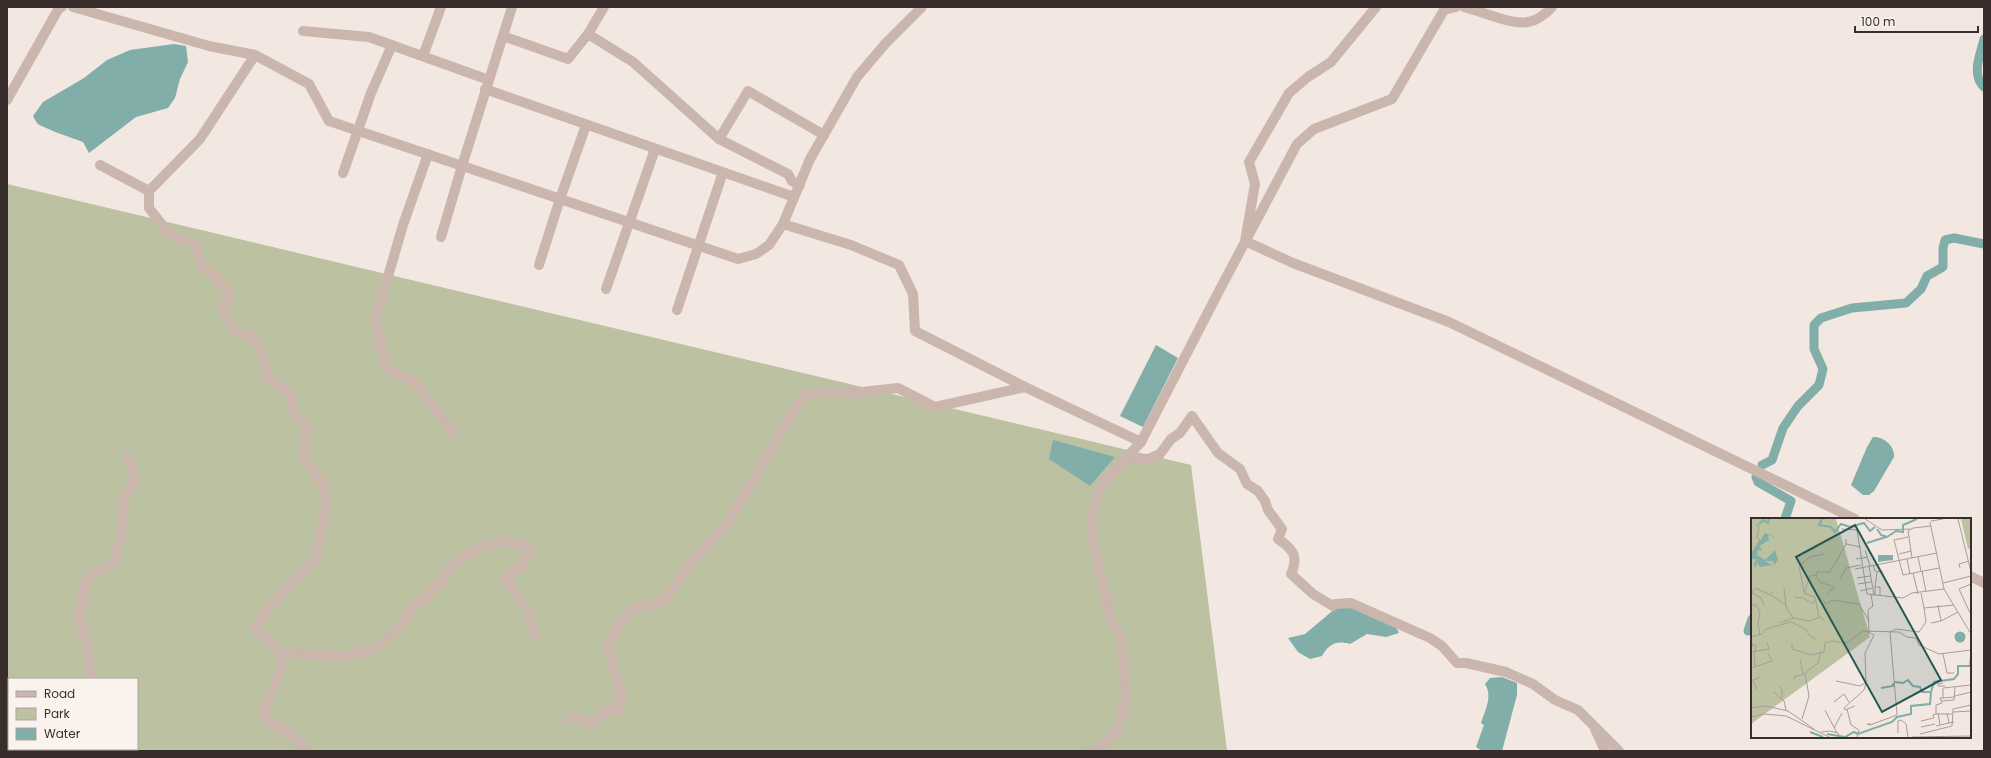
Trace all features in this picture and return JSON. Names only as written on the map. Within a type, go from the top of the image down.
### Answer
[{"type":"street","points":[[7,100],[59,8],[62,7]]},
{"type":"street","points":[[73,7],[209,46],[255,55],[309,84],[329,121],[738,259],[756,254],[769,245],[783,224],[810,159],[857,77],[885,44],[922,7]]},
{"type":"street","points":[[423,56],[441,7]]},
{"type":"street","points":[[441,237],[512,7]]},
{"type":"street","points":[[503,36],[568,59],[588,34],[604,7]]},
{"type":"street","points":[[1245,241],[1255,184],[1249,162],[1290,93],[1308,77],[1331,62],[1376,7]]},
{"type":"street","points":[[1092,751],[1105,743],[1118,730],[1126,695],[1121,637],[1111,620],[1094,551],[1091,522],[1097,495],[1104,482],[1141,442],[1245,241],[1298,144],[1314,129],[1392,99],[1442,9],[1456,7]]},
{"type":"street","points":[[1464,7],[1513,22],[1529,22],[1548,12],[1552,7]]},
{"type":"street","points":[[303,31],[369,37],[423,56],[487,85],[794,197]]},
{"type":"street","points":[[588,34],[633,62],[719,139],[788,174],[792,181],[800,185]]},
{"type":"street","points":[[343,173],[372,93],[392,45]]},
{"type":"street","points":[[255,55],[200,139],[148,191],[149,208],[158,220],[168,232],[178,238],[195,244],[204,269],[216,276],[219,283],[231,293],[222,307],[236,331],[245,336],[251,337],[257,343],[265,364],[268,380],[290,393],[290,400],[296,418],[308,426],[303,456],[323,484],[327,501],[315,560],[288,587],[268,610],[255,629],[281,652],[346,657],[373,649],[397,628],[407,614],[444,579],[451,567],[481,547],[504,541],[532,549],[523,564],[506,579],[527,609],[535,637]]},
{"type":"street","points":[[719,139],[748,91],[824,135]]},
{"type":"street","points":[[539,265],[585,128]]},
{"type":"street","points":[[606,288],[654,152]]},
{"type":"street","points":[[428,154],[403,225],[375,321],[387,369],[414,382],[453,432]]},
{"type":"street","points":[[100,165],[148,191]]},
{"type":"street","points":[[677,310],[721,178]]},
{"type":"street","points":[[783,224],[851,245],[899,266],[913,294],[915,331],[1025,387],[1141,442]]},
{"type":"street","points":[[1245,241],[1293,263],[1449,322],[1853,518]]},
{"type":"street","points":[[568,720],[575,716],[580,717],[588,724],[600,718],[602,712],[620,710],[621,690],[607,649],[617,628],[633,609],[656,604],[668,596],[688,566],[730,520],[801,398],[805,395],[818,393],[862,392],[898,388],[936,407],[1025,387]]},
{"type":"street","points":[[1126,458],[1148,459],[1160,454],[1171,439],[1180,433],[1192,416],[1218,453],[1240,469],[1246,484],[1258,491],[1265,501],[1268,510],[1282,529],[1278,539],[1286,544],[1295,556],[1296,562],[1291,574],[1313,594],[1333,606],[1335,604],[1351,603],[1430,638],[1442,646],[1457,663],[1466,663],[1506,672],[1533,684],[1555,700],[1578,710],[1592,722],[1619,751]]},
{"type":"street","points":[[92,678],[86,641],[79,620],[81,602],[85,592],[86,577],[104,570],[112,563],[121,539],[124,499],[136,480],[127,457]]},
{"type":"street","points":[[1971,576],[1984,583]]},
{"type":"street","points":[[281,652],[281,668],[262,715],[301,743],[304,751]]},
{"type":"street","points":[[1592,722],[1605,751]]},
{"type":"green space","points":[[7,184],[1191,465],[1227,751],[7,751]]},
{"type":"water","points":[[174,44],[186,46],[188,62],[180,79],[175,98],[168,108],[136,117],[89,153],[83,142],[41,126],[34,118],[33,116],[43,102],[84,78],[107,60],[130,50]]},
{"type":"water","points":[[1156,345],[1178,358],[1143,427],[1120,416]]},
{"type":"water","points":[[1873,437],[1881,438],[1888,442],[1893,449],[1894,457],[1874,491],[1869,495],[1863,495],[1851,485],[1867,447]]},
{"type":"water","points":[[1053,440],[1115,457],[1090,486],[1049,459]]},
{"type":"water","points":[[1349,605],[1396,627],[1399,633],[1386,637],[1367,634],[1350,644],[1341,642],[1333,644],[1327,648],[1322,656],[1310,659],[1298,652],[1288,638],[1305,634],[1336,608]]},
{"type":"water","points":[[1502,677],[1517,683],[1517,695],[1502,751],[1482,751],[1476,747],[1484,725],[1481,723],[1488,698],[1485,684],[1490,678]]},
{"type":"waterway","points":[[1984,39],[1977,71],[1980,82],[1984,87]]},
{"type":"waterway","points":[[1762,465],[1772,460],[1783,428],[1798,406],[1819,385],[1823,369],[1814,349],[1814,325],[1821,318],[1852,308],[1906,303],[1921,289],[1927,276],[1943,267],[1943,248],[1945,240],[1954,238],[1984,244]]},
{"type":"waterway","points":[[1756,477],[1758,482],[1791,501],[1785,518]]},
{"type":"waterway","points":[[1748,631],[1751,622]]}]
